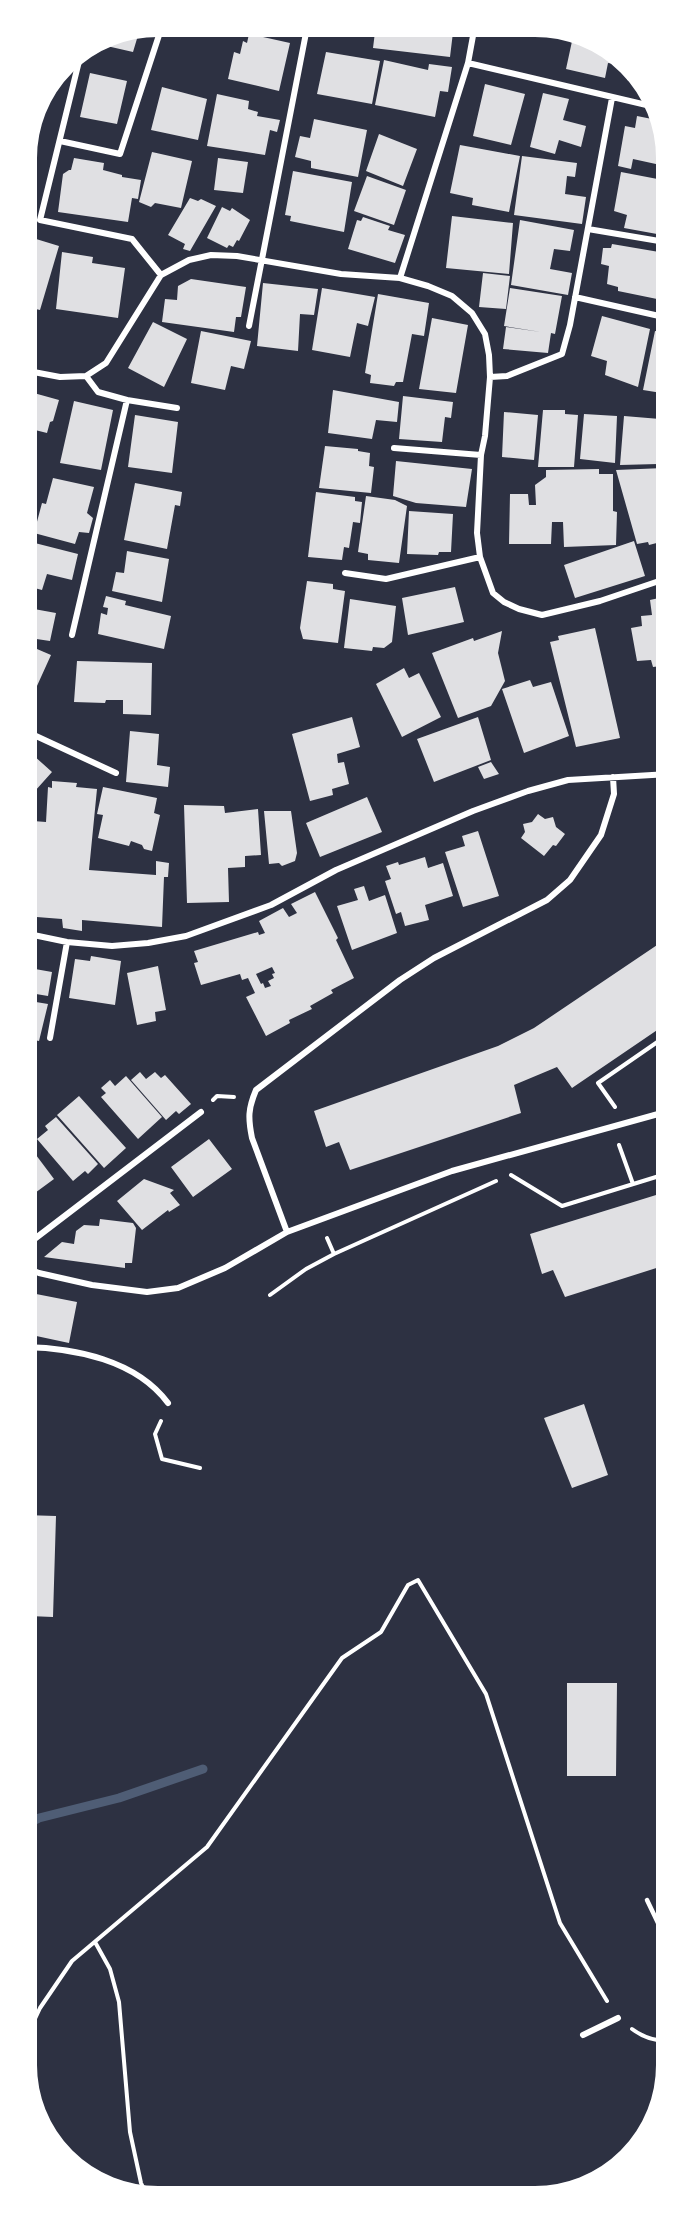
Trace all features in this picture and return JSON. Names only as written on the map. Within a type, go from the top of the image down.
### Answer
[{"type":"street","points":[[60,141],[120,154],[159,33]]},
{"type":"street","points":[[249,326],[306,33]]},
{"type":"street","points":[[400,278],[468,63],[474,33]]},
{"type":"street","points":[[79,62],[40,220],[132,239],[161,275]]},
{"type":"street","points":[[468,63],[648,106]]},
{"type":"street","points":[[490,377],[507,376],[562,354],[575,297],[612,98]]},
{"type":"street","points":[[588,229],[660,242]]},
{"type":"street","points":[[33,372],[60,377],[86,376],[106,363],[161,275],[189,260],[211,255],[237,256],[341,274],[400,278],[452,296],[472,313],[485,334],[490,377],[481,455],[477,533],[480,556],[494,593],[504,602],[519,609],[542,615],[600,601],[660,581]]},
{"type":"street","points":[[575,297],[660,316]]},
{"type":"street","points":[[86,376],[99,392],[126,400],[177,408]]},
{"type":"street","points":[[72,634],[126,400]]},
{"type":"street","points":[[394,448],[481,455]]},
{"type":"street","points":[[345,573],[386,579],[480,556]]},
{"type":"street","points":[[33,735],[116,773]]},
{"type":"street","points":[[33,935],[67,942],[112,946],[148,943],[186,936],[271,905],[336,870],[472,810],[568,780],[660,774]]},
{"type":"street","points":[[287,1232],[252,1138],[249,1122],[250,1105],[256,1090],[400,980],[434,958],[547,900],[570,880],[601,835],[614,794],[613,777]]},
{"type":"street","points":[[50,1038],[67,942]]},
{"type":"street","points":[[33,1239],[201,1112]]},
{"type":"street","points":[[33,1271],[92,1285],[147,1292],[178,1288],[225,1268],[287,1232],[452,1172],[660,1114]]},
{"type":"street","points":[[33,1347],[55,1348],[113,1363],[139,1376],[159,1392],[168,1403]]},
{"type":"street","points":[[583,2035],[618,2018]]},
{"type":"lane","points":[[647,1900],[660,1927]]},
{"type":"path","points":[[626,1122],[598,1083],[660,1040]]},
{"type":"path","points":[[201,1112],[217,1096],[252,1099]]},
{"type":"path","points":[[613,1126],[633,1184]]},
{"type":"path","points":[[270,1295],[306,1269],[334,1254],[511,1175],[562,1206],[660,1176]]},
{"type":"path","points":[[327,1238],[334,1254]]},
{"type":"path","points":[[168,1403],[155,1434],[162,1459],[200,1468]]},
{"type":"path","points":[[33,2023],[40,2008],[72,1961],[207,1847],[342,1658],[381,1632],[408,1585],[418,1580],[486,1694],[560,1923],[618,2018],[641,2036],[660,2040]]},
{"type":"path","points":[[95,1942],[110,1969],[119,2002],[130,2132],[144,2189]]},
{"type":"building","points":[[375,33],[453,33],[450,57],[373,48]]},
{"type":"building","points":[[249,34],[290,43],[279,91],[228,79],[234,52],[240,54],[243,41],[247,43]]},
{"type":"building","points":[[138,35],[133,52],[105,46]]},
{"type":"building","points":[[572,39],[590,46],[617,64],[608,63],[605,78],[566,69]]},
{"type":"building","points":[[326,52],[380,61],[372,104],[317,94]]},
{"type":"building","points":[[384,60],[428,70],[429,64],[452,67],[448,92],[440,91],[435,117],[375,105]]},
{"type":"building","points":[[90,73],[127,81],[117,124],[80,117]]},
{"type":"building","points":[[485,84],[525,94],[511,145],[473,136]]},
{"type":"building","points":[[162,87],[207,99],[198,140],[151,130]]},
{"type":"building","points":[[543,93],[569,99],[563,120],[586,126],[581,147],[559,140],[555,154],[530,147]]},
{"type":"building","points":[[217,94],[249,101],[248,109],[258,112],[257,116],[280,120],[277,132],[270,130],[265,155],[207,146]]},
{"type":"building","points":[[637,116],[653,119],[658,134],[660,165],[633,159],[631,169],[618,166],[625,126],[635,128]]},
{"type":"building","points":[[314,119],[367,130],[358,177],[311,168],[311,161],[295,157],[300,136],[310,138]]},
{"type":"building","points":[[379,134],[417,149],[403,186],[366,171]]},
{"type":"building","points":[[460,145],[520,156],[509,212],[472,205],[473,198],[450,193]]},
{"type":"building","points":[[152,152],[192,161],[181,208],[155,203],[151,207],[139,202]]},
{"type":"building","points":[[522,156],[577,163],[575,177],[567,176],[565,194],[586,197],[582,224],[514,215]]},
{"type":"building","points":[[74,158],[104,163],[103,170],[122,175],[122,177],[141,180],[138,199],[132,198],[128,222],[58,212],[63,174],[71,170]]},
{"type":"building","points":[[218,158],[248,162],[243,193],[214,190]]},
{"type":"building","points":[[293,171],[352,182],[344,232],[290,221],[291,216],[285,215]]},
{"type":"building","points":[[621,172],[660,179],[660,235],[624,228],[627,215],[614,211]]},
{"type":"building","points":[[367,176],[406,190],[394,225],[354,211]]},
{"type":"building","points":[[190,198],[198,201],[201,199],[216,206],[190,251],[183,249],[185,244],[168,235]]},
{"type":"building","points":[[222,207],[230,211],[232,208],[250,220],[239,241],[237,240],[233,247],[229,245],[227,248],[207,238]]},
{"type":"building","points":[[452,216],[513,223],[509,274],[446,268]]},
{"type":"building","points":[[363,217],[390,226],[388,230],[405,235],[395,263],[348,249],[357,220],[361,221]]},
{"type":"building","points":[[520,220],[574,230],[570,251],[554,249],[550,269],[572,273],[568,295],[511,285]]},
{"type":"building","points":[[33,238],[59,246],[40,310],[33,308]]},
{"type":"building","points":[[612,244],[660,252],[660,282],[657,299],[618,291],[618,287],[607,284],[609,266],[601,264],[603,248],[611,248]]},
{"type":"building","points":[[62,252],[93,257],[92,263],[125,268],[118,318],[56,309]]},
{"type":"building","points":[[483,273],[510,276],[506,309],[479,307]]},
{"type":"building","points":[[191,279],[246,287],[241,317],[236,317],[234,332],[162,322],[165,299],[177,300],[178,286]]},
{"type":"building","points":[[263,283],[318,289],[314,315],[300,314],[298,351],[257,346]]},
{"type":"building","points":[[322,288],[375,297],[368,326],[357,323],[350,357],[312,350]]},
{"type":"building","points":[[510,288],[562,296],[555,334],[551,333],[548,353],[503,349],[506,327],[541,332],[504,326]]},
{"type":"building","points":[[378,294],[429,303],[424,336],[412,334],[403,382],[396,382],[394,386],[370,383],[371,375],[365,373]]},
{"type":"building","points":[[602,316],[650,329],[638,387],[605,375],[607,361],[591,356]]},
{"type":"building","points":[[432,318],[468,325],[456,393],[419,389]]},
{"type":"building","points":[[153,322],[187,339],[164,387],[128,368]]},
{"type":"building","points":[[201,331],[251,341],[244,369],[231,366],[225,390],[191,383]]},
{"type":"building","points":[[655,331],[660,332],[660,393],[643,390]]},
{"type":"building","points":[[333,390],[399,402],[397,422],[376,420],[372,439],[328,433]]},
{"type":"building","points":[[33,393],[59,400],[47,433],[33,430]]},
{"type":"building","points":[[403,396],[453,402],[451,418],[445,417],[442,442],[399,439]]},
{"type":"building","points":[[74,401],[113,410],[101,470],[60,463]]},
{"type":"building","points":[[543,410],[565,410],[565,414],[578,415],[574,467],[538,467]]},
{"type":"building","points":[[504,412],[538,415],[534,460],[502,457]]},
{"type":"building","points":[[584,414],[617,416],[615,463],[580,459]]},
{"type":"building","points":[[135,415],[178,422],[172,473],[128,467]]},
{"type":"building","points":[[624,416],[660,419],[658,464],[620,465]]},
{"type":"building","points":[[325,446],[358,449],[358,451],[370,453],[369,466],[374,467],[371,493],[319,488]]},
{"type":"building","points":[[396,461],[472,469],[466,507],[416,503],[393,496]]},
{"type":"building","points":[[660,468],[660,542],[649,545],[648,542],[637,544],[616,470]]},
{"type":"building","points":[[599,469],[599,474],[613,474],[613,511],[617,512],[616,545],[564,547],[563,522],[552,522],[551,544],[509,544],[510,494],[528,494],[529,505],[536,505],[535,485],[546,477],[546,470]]},
{"type":"building","points":[[53,478],[94,487],[87,513],[93,518],[89,533],[79,532],[75,544],[34,533],[42,503],[46,504]]},
{"type":"building","points":[[135,483],[182,492],[180,506],[175,505],[167,549],[124,540]]},
{"type":"building","points":[[316,492],[355,497],[355,501],[362,502],[360,523],[353,522],[349,548],[344,547],[342,560],[308,557]]},
{"type":"building","points":[[366,496],[395,500],[407,506],[399,563],[368,560],[368,554],[358,552]]},
{"type":"building","points":[[409,511],[453,514],[451,552],[439,552],[438,555],[407,554]]},
{"type":"building","points":[[634,541],[645,576],[575,598],[564,565]]},
{"type":"building","points":[[33,543],[78,554],[72,580],[47,574],[42,590],[33,588]]},
{"type":"building","points":[[127,551],[169,559],[162,602],[112,591],[116,572],[124,573]]},
{"type":"building","points":[[307,581],[333,584],[333,589],[345,591],[338,643],[303,639],[300,628]]},
{"type":"building","points":[[455,587],[464,622],[408,635],[402,598]]},
{"type":"building","points":[[106,596],[126,601],[125,605],[171,616],[164,649],[98,634],[101,613],[107,615],[108,608],[103,607]]},
{"type":"building","points":[[660,598],[660,666],[653,667],[651,660],[637,661],[631,628],[642,626],[641,616],[652,615],[650,600]]},
{"type":"building","points":[[350,599],[396,606],[392,642],[384,648],[373,647],[372,651],[344,648]]},
{"type":"building","points":[[33,609],[56,613],[50,641],[33,638]]},
{"type":"building","points":[[595,628],[620,738],[576,747],[550,642],[559,640],[558,636]]},
{"type":"building","points":[[502,631],[498,653],[505,681],[491,706],[458,718],[432,653],[473,638],[474,641]]},
{"type":"building","points":[[33,647],[51,655],[33,695]]},
{"type":"building","points":[[77,661],[152,663],[151,715],[123,714],[123,700],[106,700],[105,703],[74,702]]},
{"type":"building","points":[[404,668],[409,678],[419,673],[441,717],[402,737],[376,684]]},
{"type":"building","points":[[530,680],[533,687],[551,682],[569,736],[524,753],[502,689]]},
{"type":"building","points":[[352,717],[360,747],[337,754],[338,763],[344,762],[349,784],[332,789],[333,795],[310,801],[292,734]]},
{"type":"building","points":[[478,717],[491,760],[434,782],[417,739]]},
{"type":"building","points":[[130,731],[159,734],[157,765],[170,767],[168,787],[126,782]]},
{"type":"building","points":[[33,755],[52,772],[33,793]]},
{"type":"building","points":[[491,762],[499,774],[484,779],[478,767]]},
{"type":"building","points":[[52,781],[77,783],[76,787],[97,789],[89,870],[156,875],[156,861],[169,863],[168,877],[164,877],[162,927],[82,920],[82,931],[63,928],[62,919],[33,917],[33,821],[46,822],[48,787],[52,788]]},
{"type":"building","points":[[103,787],[157,798],[154,813],[160,815],[152,851],[131,841],[129,846],[98,838],[103,815],[97,814]]},
{"type":"building","points":[[367,797],[382,832],[320,857],[306,823]]},
{"type":"building","points":[[184,805],[224,806],[225,813],[258,809],[261,855],[245,856],[245,867],[228,868],[229,902],[187,903]]},
{"type":"building","points":[[264,811],[291,811],[297,853],[295,861],[282,866],[279,863],[269,864]]},
{"type":"building","points":[[538,814],[545,819],[553,817],[556,827],[565,834],[544,856],[521,838],[525,832],[523,824],[532,822]]},
{"type":"building","points":[[478,831],[499,896],[463,907],[445,852],[465,846],[462,836]]},
{"type":"building","points":[[425,857],[428,868],[443,863],[453,896],[425,905],[429,920],[405,926],[401,912],[396,914],[385,881],[391,879],[386,866],[398,862],[399,865]]},
{"type":"building","points":[[364,886],[369,901],[385,895],[397,933],[352,950],[337,906],[358,900],[354,889]]},
{"type":"building","points":[[315,892],[338,938],[336,940],[354,978],[331,990],[333,993],[310,1006],[312,1009],[289,1020],[290,1023],[266,1036],[246,997],[255,993],[248,978],[242,980],[240,974],[201,985],[194,963],[198,962],[194,951],[258,932],[259,935],[265,933],[259,921],[283,908],[289,917],[297,913],[291,904]],"holes":[[[272,967],[275,973],[272,974],[274,978],[268,981],[271,986],[265,988],[256,974]]]},
{"type":"building","points":[[660,943],[660,1028],[572,1088],[557,1067],[514,1085],[521,1113],[350,1170],[339,1142],[326,1147],[314,1111],[498,1046],[534,1028]]},
{"type":"building","points":[[33,954],[37,955],[35,969],[52,972],[48,996],[33,994]]},
{"type":"building","points":[[91,956],[121,961],[115,1005],[69,998],[75,959],[90,961]]},
{"type":"building","points":[[158,966],[166,1010],[155,1012],[156,1021],[137,1025],[127,973]]},
{"type":"building","points":[[33,1002],[48,1004],[39,1041],[33,1040]]},
{"type":"building","points":[[140,1072],[146,1079],[155,1072],[161,1078],[165,1075],[191,1104],[179,1114],[176,1111],[166,1120],[131,1080]]},
{"type":"building","points":[[126,1076],[162,1117],[138,1139],[101,1097],[106,1093],[101,1088],[110,1080],[115,1086]]},
{"type":"building","points":[[79,1096],[126,1148],[104,1168],[57,1115]]},
{"type":"building","points":[[56,1117],[98,1164],[88,1174],[85,1171],[73,1181],[37,1139],[48,1130],[45,1126]]},
{"type":"building","points":[[209,1139],[232,1169],[193,1197],[171,1167]]},
{"type":"building","points":[[33,1151],[54,1179],[33,1194]]},
{"type":"building","points":[[144,1179],[174,1190],[170,1193],[180,1205],[169,1212],[168,1210],[142,1230],[117,1201]]},
{"type":"building","points":[[660,1194],[660,1267],[565,1297],[553,1270],[542,1274],[530,1234]]},
{"type":"building","points":[[100,1219],[133,1223],[136,1228],[132,1263],[125,1263],[125,1268],[44,1257],[62,1242],[74,1244],[76,1231],[84,1225],[99,1226]]},
{"type":"building","points":[[33,1293],[77,1302],[69,1343],[33,1335]]},
{"type":"building","points":[[584,1404],[608,1475],[572,1488],[544,1418]]},
{"type":"building","points":[[33,1515],[56,1516],[53,1617],[33,1616]]},
{"type":"building","points":[[567,1683],[617,1683],[616,1776],[567,1776]]},
{"type":"waterway","points":[[33,1821],[119,1798],[203,1769]]}]
